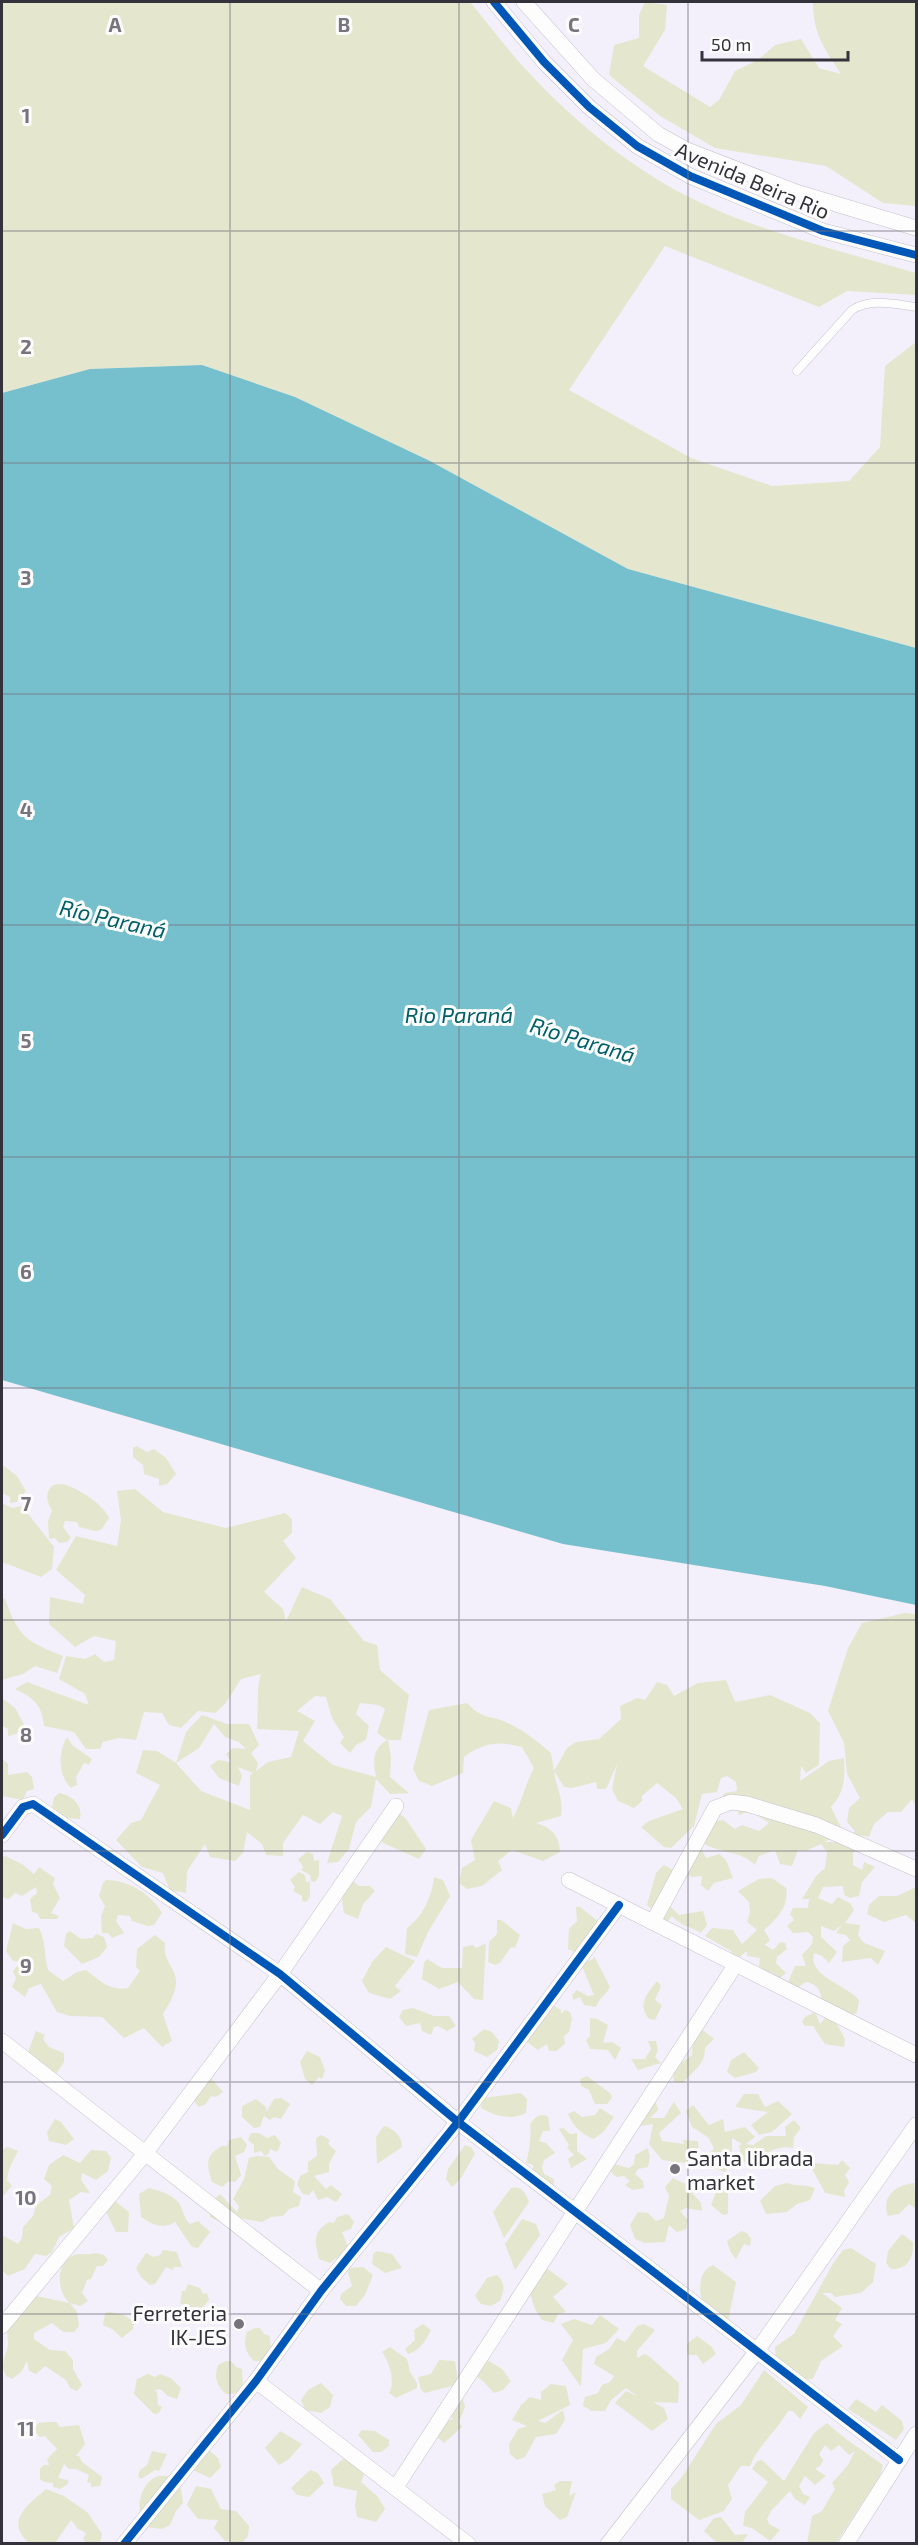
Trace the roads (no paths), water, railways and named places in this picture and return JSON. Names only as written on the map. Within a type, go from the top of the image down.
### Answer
[{"type":"street","name":"Avenida Beira Rio","points":[[494,2],[544,62],[589,107],[637,146],[690,176],[824,231],[916,255]]},
{"type":"street","name":"Avenida Beira Rio","points":[[524,2],[594,79],[658,134],[687,150],[796,192],[916,228]]},
{"type":"street","points":[[653,1922],[715,1808],[731,1802],[747,1804],[816,1825],[916,1869]]},
{"type":"street","points":[[2,1835],[23,1807],[33,1804],[280,1974],[458,2122],[900,2460]]},
{"type":"street","points":[[2,2326],[144,2155],[280,1974],[396,1806]]},
{"type":"street","points":[[569,1880],[916,2055]]},
{"type":"street","points":[[124,2544],[256,2380],[321,2291],[458,2122],[619,1905]]},
{"type":"street","points":[[396,2487],[736,1964]]},
{"type":"street","points":[[2,2041],[144,2155],[321,2291]]},
{"type":"street","points":[[608,2544],[757,2351],[916,2126]]},
{"type":"street","points":[[256,2380],[468,2544]]},
{"type":"street","points":[[846,2544],[916,2434]]},
{"type":"lane","points":[[797,371],[852,310],[862,304],[874,302],[916,307]]},
{"type":"water","name":"Rio Paraná","points":[[202,365],[295,397],[430,461],[628,569],[916,648],[916,1605],[825,1586],[563,1544],[2,1380],[2,393],[90,369]]},
{"type":"place","name":"Santa librada market","points":[[675,2169]]},
{"type":"place","name":"Ferreteria IK-JES","points":[[239,2324]]},
{"type":"water label","name":"Río Paraná","points":[[113,918]]},
{"type":"water label","name":"Río Paraná","points":[[583,1039]]}]
